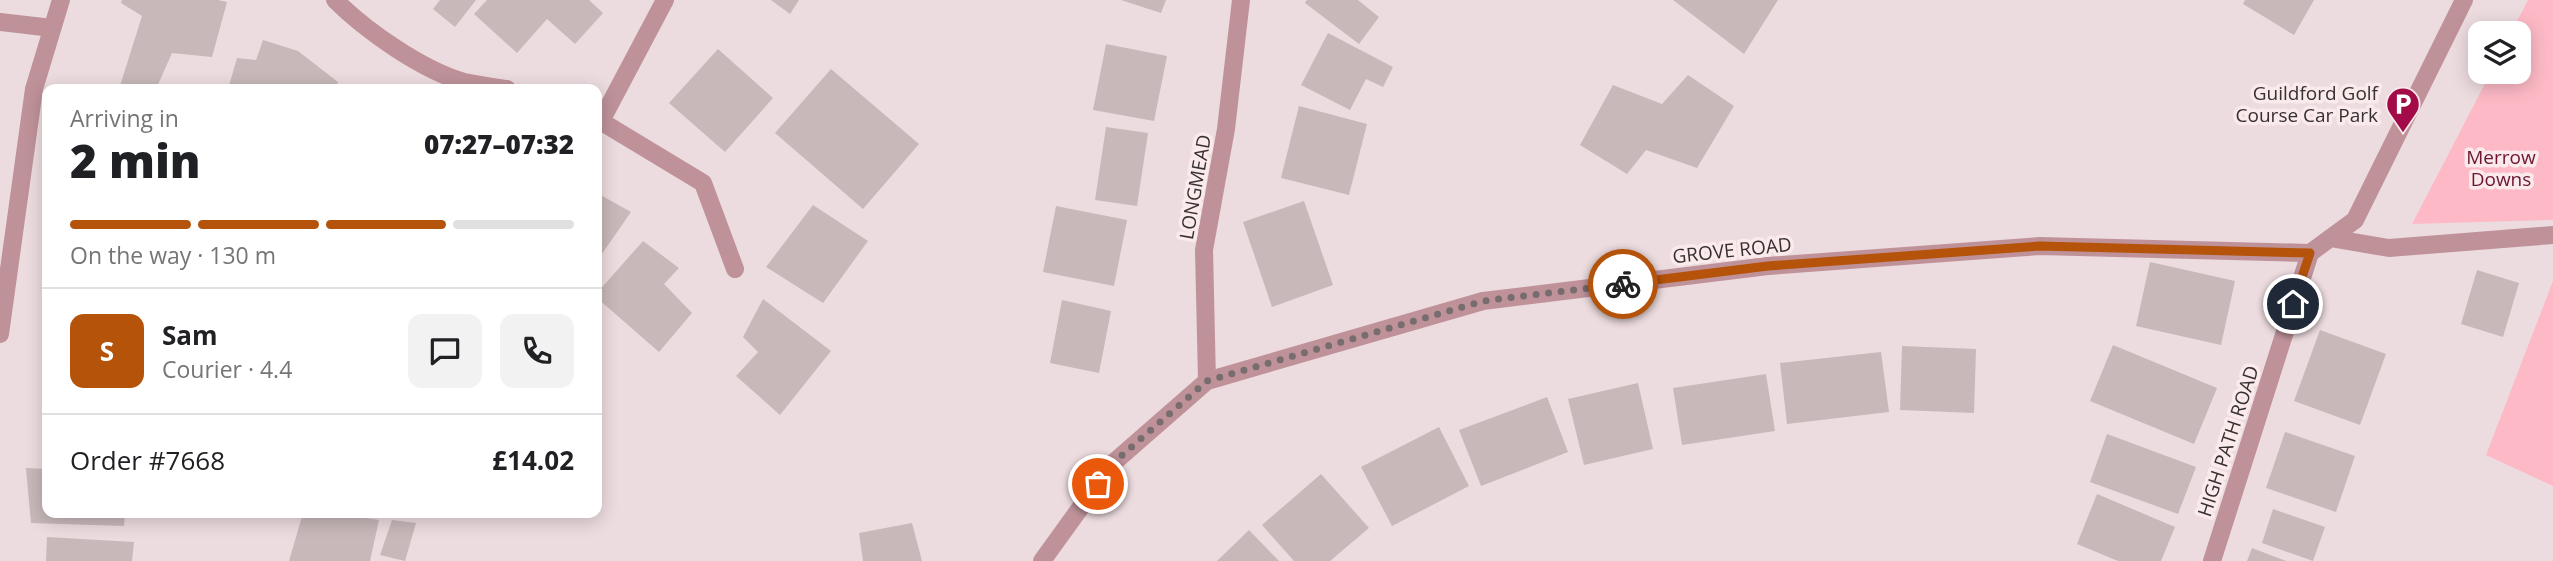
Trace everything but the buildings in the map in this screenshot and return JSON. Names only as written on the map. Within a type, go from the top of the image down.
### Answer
[{"type":"street","points":[[0,334],[34,89],[61,0]]},
{"type":"street","points":[[335,0],[409,57],[463,81],[480,84]]},
{"type":"street","points":[[602,115],[665,0]]},
{"type":"street","name":"LONGMEAD","points":[[1207,381],[1204,250],[1227,129],[1241,0]]},
{"type":"street","points":[[2310,253],[2355,220],[2464,0]]},
{"type":"street","points":[[0,23],[52,28]]},
{"type":"street","points":[[602,122],[702,183],[735,270]]},
{"type":"street","points":[[2330,238],[2389,248],[2553,235]]},
{"type":"street","name":"GROVE ROAD","points":[[1042,561],[1112,464],[1207,381],[1483,301],[1768,266],[2040,246],[2310,253]]},
{"type":"street","name":"HIGH PATH ROAD","points":[[2211,561],[2310,253]]},
{"type":"green space","name":"Merrow Downs","points":[[2528,0],[2553,0],[2553,220],[2412,224],[2485,84],[2531,84],[2531,21],[2517,21]]},
{"type":"green space","points":[[2553,281],[2553,486],[2486,455]]},
{"type":"way so far","points":[[1098,484],[1112,464],[1207,381],[1483,301],[1623,284]]},
{"type":"place","name":"Guildford Golf Course Car Park","points":[[2403,134]]},
{"type":"route","points":[[1623,284],[1768,266],[2040,246],[2310,253],[2293,304]]}]
